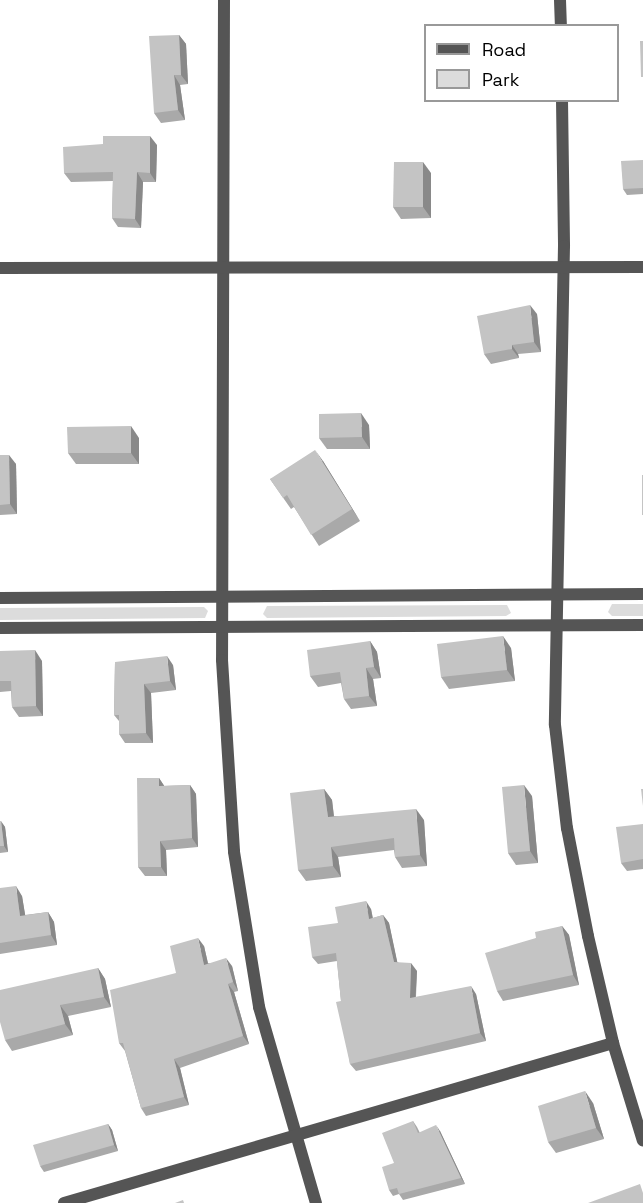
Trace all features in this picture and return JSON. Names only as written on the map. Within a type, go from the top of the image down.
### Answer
[{"type":"street","points":[[224,0],[222,627],[234,852],[259,1007],[316,1203]]},
{"type":"street","points":[[560,0],[561,24]]},
{"type":"street","points":[[562,102],[563,267],[555,725],[567,828],[613,1043],[643,1141]]},
{"type":"street","points":[[0,268],[643,267]]},
{"type":"street","points":[[0,598],[643,594]]},
{"type":"street","points":[[0,628],[643,625]]},
{"type":"street","points":[[64,1203],[613,1043]]},
{"type":"green space","points":[[612,604],[643,604],[643,616],[612,616],[608,612]]},
{"type":"green space","points":[[507,605],[511,613],[506,616],[267,618],[263,614],[267,606]]},
{"type":"green space","points":[[204,607],[208,611],[205,618],[0,620],[0,608]]},
{"type":"building","points":[[179,35],[181,75],[174,75],[178,110],[154,113],[149,36]]},
{"type":"building","points":[[640,41],[643,41],[643,77],[641,77]]},
{"type":"building","points":[[103,136],[150,136],[150,173],[137,172],[135,219],[112,218],[113,172],[64,173],[63,147],[103,144]]},
{"type":"building","points":[[643,160],[643,188],[623,189],[621,161]]},
{"type":"building","points":[[394,162],[423,162],[423,207],[393,207]]},
{"type":"building","points":[[530,305],[534,342],[512,345],[512,349],[484,354],[477,316]]},
{"type":"building","points":[[361,413],[362,437],[319,438],[319,414]]},
{"type":"building","points":[[131,426],[131,453],[68,453],[67,427]]},
{"type":"building","points":[[315,450],[352,509],[311,535],[287,495],[283,498],[270,479]]},
{"type":"building","points":[[0,455],[9,455],[10,504],[0,505]]},
{"type":"building","points":[[643,475],[643,515],[642,515]]},
{"type":"building","points":[[503,636],[507,670],[441,677],[437,644]]},
{"type":"building","points":[[370,641],[374,667],[366,668],[369,696],[344,699],[340,672],[310,676],[307,650]]},
{"type":"building","points":[[35,650],[36,706],[12,707],[11,681],[0,681],[0,651]]},
{"type":"building","points":[[167,656],[170,681],[144,684],[146,733],[119,734],[119,715],[114,715],[115,662]]},
{"type":"building","points":[[137,778],[159,778],[159,786],[190,785],[192,838],[160,841],[161,867],[138,867]]},
{"type":"building","points":[[524,785],[530,851],[508,853],[502,787]]},
{"type":"building","points":[[324,789],[328,817],[416,809],[420,855],[395,857],[394,838],[331,847],[333,866],[298,870],[290,793]]},
{"type":"building","points":[[1,821],[4,846],[0,846]]},
{"type":"building","points":[[643,824],[643,859],[621,863],[616,827]]},
{"type":"building","points":[[16,886],[20,916],[48,912],[51,935],[0,943],[0,888]]},
{"type":"building","points":[[366,901],[369,919],[383,915],[394,962],[411,963],[410,998],[471,986],[480,1033],[350,1064],[336,1002],[341,1001],[336,953],[312,957],[308,927],[338,923],[335,907]]},
{"type":"building","points":[[562,926],[573,975],[497,991],[485,953],[536,938],[535,932]]},
{"type":"building","points":[[198,938],[204,965],[226,958],[233,982],[228,984],[243,1036],[174,1059],[184,1097],[141,1108],[123,1043],[119,1043],[110,990],[176,973],[170,946]]},
{"type":"building","points":[[98,968],[104,997],[60,1005],[65,1024],[5,1040],[0,1022],[0,990]]},
{"type":"building","points":[[585,1091],[596,1128],[548,1142],[538,1106]]},
{"type":"building","points":[[413,1121],[418,1133],[436,1125],[461,1178],[399,1194],[397,1188],[389,1190],[382,1167],[394,1163],[382,1133]]},
{"type":"building","points":[[108,1124],[114,1145],[40,1166],[33,1145]]},
{"type":"building","points":[[640,1184],[643,1203],[588,1203]]}]
